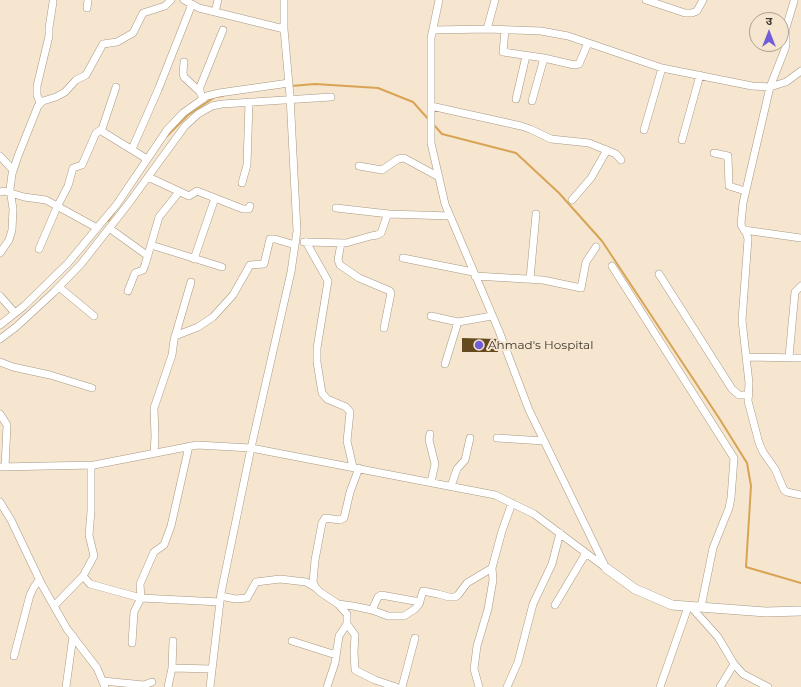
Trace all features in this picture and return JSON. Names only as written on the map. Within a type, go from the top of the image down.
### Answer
[{"type":"main road","points":[[606,568],[635,589],[672,605],[766,612],[801,611]]},
{"type":"street","points":[[87,8],[88,0]]},
{"type":"street","points":[[0,253],[12,230],[13,209],[10,183],[13,170],[35,113],[40,104],[43,101],[56,98],[68,90],[76,80],[86,75],[103,44],[117,42],[133,33],[143,13],[165,6],[171,0]]},
{"type":"street","points":[[184,0],[215,12],[284,29]]},
{"type":"street","points":[[215,12],[218,0]]},
{"type":"street","points":[[210,687],[220,599],[251,448],[291,272],[296,243],[297,231],[290,97],[284,29],[284,0]]},
{"type":"street","points":[[439,0],[431,38],[431,138],[445,204],[492,316],[529,410],[606,568]]},
{"type":"street","points":[[487,29],[495,0]]},
{"type":"street","points":[[646,0],[685,13],[692,13],[697,11],[703,0]]},
{"type":"street","points":[[794,1],[786,28],[785,49],[770,87],[745,191],[741,224],[748,235],[748,239],[742,309],[750,406],[759,443],[763,452],[775,469],[784,490],[801,495]]},
{"type":"street","points":[[40,104],[37,95],[37,86],[49,36],[53,2]]},
{"type":"street","points":[[132,150],[158,90],[192,4]]},
{"type":"street","points":[[433,30],[487,29],[541,31],[568,36],[662,68],[752,86],[770,87],[786,82],[801,72]]},
{"type":"street","points":[[202,95],[200,87],[222,30]]},
{"type":"street","points":[[505,30],[503,52],[577,65],[588,43]]},
{"type":"street","points":[[516,99],[526,56]]},
{"type":"street","points":[[532,101],[544,58]]},
{"type":"street","points":[[184,62],[184,77],[202,95]]},
{"type":"street","points":[[644,130],[662,68]]},
{"type":"street","points":[[682,140],[700,75]]},
{"type":"street","points":[[0,325],[24,306],[68,263],[117,204],[174,122],[202,95],[289,84]]},
{"type":"street","points":[[39,249],[57,207],[68,186],[73,168],[82,165],[96,133],[102,129],[116,87]]},
{"type":"street","points":[[0,339],[16,327],[59,287],[81,264],[148,178],[185,126],[198,114],[212,106],[290,97],[331,97]]},
{"type":"street","points":[[242,183],[247,166],[250,102]]},
{"type":"street","points":[[431,109],[521,126],[551,139],[585,142],[616,154],[621,160]]},
{"type":"street","points":[[102,129],[104,133],[147,159]]},
{"type":"street","points":[[572,200],[591,178],[607,150]]},
{"type":"street","points":[[714,153],[728,156],[729,186],[745,191]]},
{"type":"street","points":[[0,156],[13,170]]},
{"type":"street","points":[[360,166],[382,170],[398,159],[404,158],[439,177]]},
{"type":"street","points":[[148,178],[189,196],[197,191],[243,209],[249,209],[250,206]]},
{"type":"street","points":[[0,192],[4,191],[24,197],[46,200],[97,228]]},
{"type":"street","points":[[128,291],[135,273],[143,270],[159,217],[179,192]]},
{"type":"street","points":[[194,259],[215,198]]},
{"type":"street","points":[[336,208],[389,214],[450,216]]},
{"type":"street","points":[[175,336],[198,328],[213,317],[232,295],[250,265],[264,264],[270,239],[296,243],[350,243],[380,234],[389,214]]},
{"type":"street","points":[[530,279],[536,214]]},
{"type":"street","points":[[109,228],[148,256]]},
{"type":"street","points":[[744,230],[801,238]]},
{"type":"street","points":[[306,242],[328,281],[317,348],[317,362],[322,392],[327,399],[346,407],[350,412],[347,441],[356,468],[344,518],[340,520],[325,518],[322,523],[313,578],[316,588]]},
{"type":"street","points":[[341,243],[338,260],[340,265],[359,278],[390,291],[392,296],[384,328]]},
{"type":"street","points":[[151,245],[222,267]]},
{"type":"street","points":[[403,258],[474,274],[548,281],[581,288],[586,262],[596,247]]},
{"type":"street","points":[[612,266],[734,458],[729,508],[713,548],[694,607],[660,687]]},
{"type":"street","points":[[659,274],[732,389],[739,395],[749,395]]},
{"type":"street","points":[[154,453],[154,408],[172,355],[175,336],[191,282]]},
{"type":"street","points":[[790,357],[795,292],[801,286]]},
{"type":"street","points":[[59,287],[94,316]]},
{"type":"street","points":[[0,296],[15,313]]},
{"type":"street","points":[[431,316],[458,322],[492,316]]},
{"type":"street","points":[[445,364],[458,322]]},
{"type":"street","points":[[746,357],[801,358]]},
{"type":"street","points":[[0,362],[13,367],[54,376],[92,388]]},
{"type":"street","points":[[0,414],[7,425],[2,467],[91,465],[197,445],[251,448],[495,495],[534,514],[606,568]]},
{"type":"street","points":[[430,434],[429,440],[435,464],[431,482]]},
{"type":"street","points":[[451,486],[457,470],[466,460],[470,438]]},
{"type":"street","points":[[497,438],[544,441]]},
{"type":"street","points":[[132,643],[134,612],[141,598],[140,584],[154,552],[164,545],[174,517],[189,446]]},
{"type":"street","points":[[54,606],[83,576],[94,556],[89,535],[91,511],[91,465]]},
{"type":"street","points":[[0,502],[11,520],[54,606],[73,636],[97,668],[104,684],[144,684],[152,682]]},
{"type":"street","points":[[479,687],[474,669],[477,646],[488,609],[493,580],[492,568],[502,530],[512,503]]},
{"type":"street","points":[[507,687],[525,642],[533,604],[552,564],[560,533]]},
{"type":"street","points":[[555,605],[586,553]]},
{"type":"street","points":[[338,604],[372,610],[388,616],[404,616],[415,609],[420,602],[423,591],[455,597],[467,582],[492,568]]},
{"type":"street","points":[[83,576],[90,584],[141,598],[247,598],[256,582],[280,580],[306,582],[338,604],[347,614],[347,624],[339,636],[335,663],[327,687]]},
{"type":"street","points":[[14,656],[30,595],[40,580]]},
{"type":"street","points":[[372,610],[378,597],[381,595],[420,602]]},
{"type":"street","points":[[694,607],[718,637],[734,664],[743,674],[768,687]]},
{"type":"street","points":[[347,624],[355,635],[355,670],[374,680],[396,687]]},
{"type":"street","points":[[66,687],[73,636]]},
{"type":"street","points":[[402,687],[415,638]]},
{"type":"street","points":[[168,687],[172,668],[173,641]]},
{"type":"street","points":[[292,641],[336,655]]},
{"type":"street","points":[[720,687],[734,664]]},
{"type":"street","points":[[172,668],[212,669]]},
{"type":"building","points":[[462,338],[497,339],[498,352],[462,352]]},
{"type":"waterway","points":[[291,86],[315,84],[378,88],[413,102],[429,120]]},
{"type":"waterway","points":[[166,137],[188,115],[215,97],[223,96]]},
{"type":"waterway","points":[[434,125],[442,134],[516,153],[559,193],[602,241],[747,463],[751,486],[746,567],[801,583]]},
{"type":"waterway","points":[[108,221],[114,213]]},
{"type":"place","name":"Ahmad's Hospital","points":[[479,345]]}]
